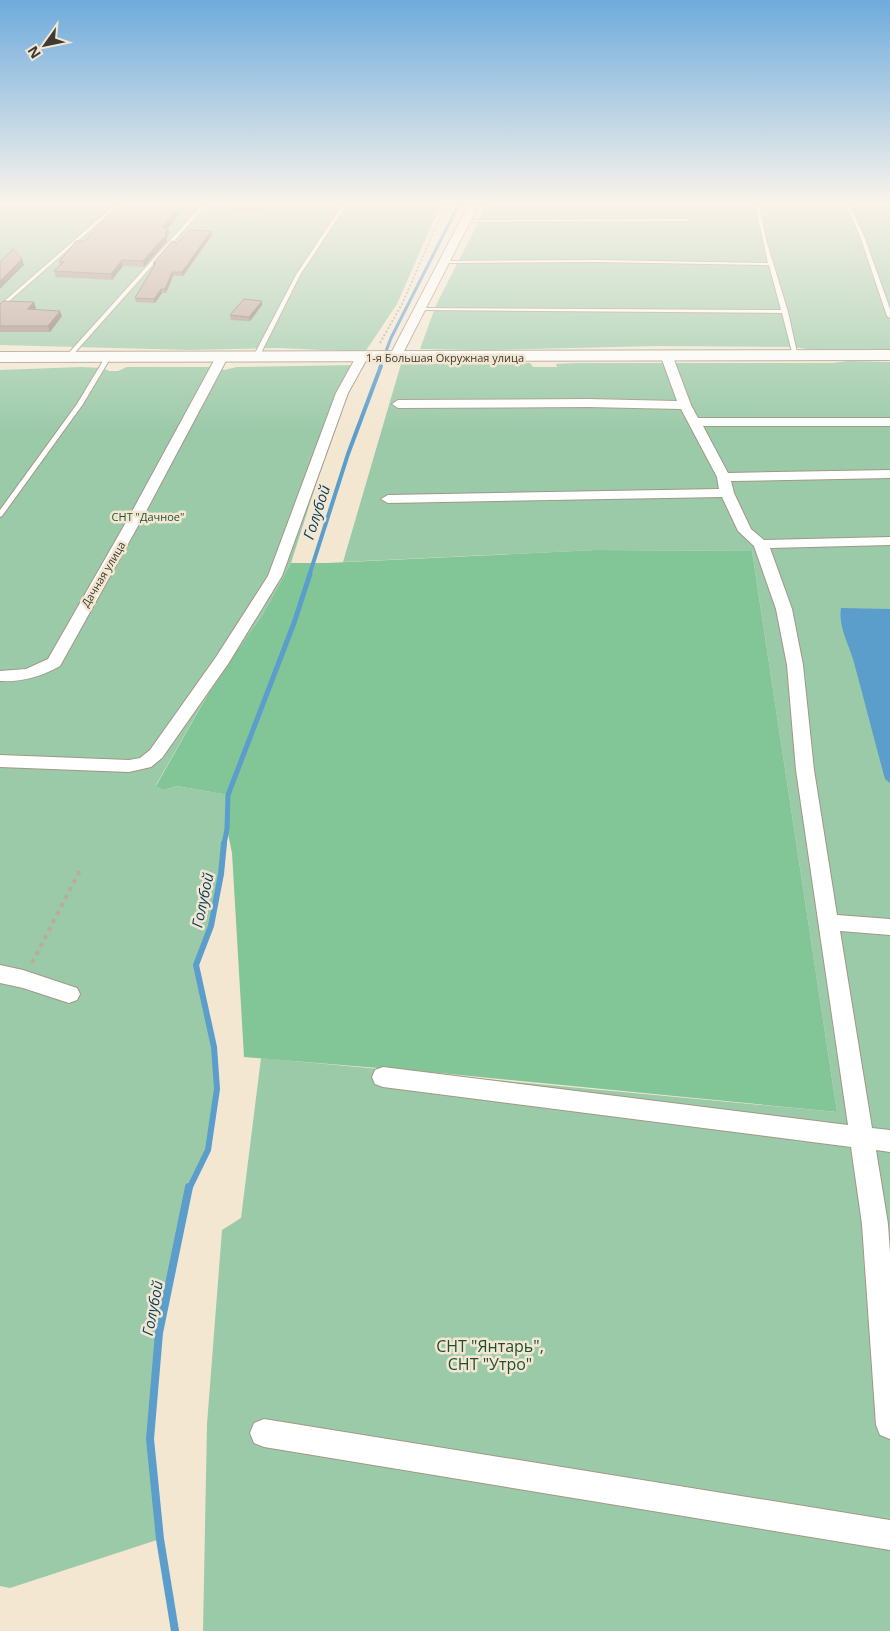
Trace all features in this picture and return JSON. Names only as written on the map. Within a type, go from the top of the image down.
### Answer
[{"type":"street","points":[[395,357],[436,280]]},
{"type":"street","name":"1-я Большая Окружная улица","points":[[0,357],[890,355]]},
{"type":"street","points":[[667,356],[685,405],[724,477],[727,493],[746,532],[761,544],[784,609],[795,665],[805,770],[875,1224],[890,1426]]},
{"type":"street","name":"Дачная улица","points":[[0,676],[14,677],[37,673],[54,662],[123,541],[222,357]]},
{"type":"street","points":[[0,761],[129,766],[145,763],[156,754],[222,660],[275,576],[342,393],[367,357]]},
{"type":"street","points":[[398,404],[588,403],[685,405]]},
{"type":"street","points":[[694,422],[890,422]]},
{"type":"street","points":[[724,477],[890,474]]},
{"type":"street","points":[[388,499],[727,493]]},
{"type":"street","points":[[761,544],[890,541]]},
{"type":"street","points":[[828,922],[890,927]]},
{"type":"street","points":[[0,974],[23,979],[69,994]]},
{"type":"street","points":[[383,1077],[890,1141]]},
{"type":"street","points":[[264,1433],[890,1535]]},
{"type":"lane","points":[[0,308],[32,280]]},
{"type":"lane","points":[[68,357],[137,280]]},
{"type":"lane","points":[[256,357],[295,280]]},
{"type":"lane","points":[[776,280],[796,356]]},
{"type":"lane","points":[[877,280],[890,316]]},
{"type":"lane","points":[[423,308],[785,312]]},
{"type":"lane","points":[[0,515],[80,404],[108,357]]},
{"type":"path","points":[[367,357],[402,304],[413,280]]},
{"type":"path","points":[[23,979],[80,870]]},
{"type":"green space","points":[[0,280],[408,280],[397,304],[365,352],[279,348],[189,350],[0,345]]},
{"type":"green space","points":[[449,280],[890,280],[890,350],[817,351],[795,347],[657,346],[484,350],[420,349],[436,305]]},
{"type":"green space","name":"СНТ \"Янтарь\", СНТ \"Утро\"","points":[[849,361],[890,362],[890,1631],[203,1631],[207,1424],[222,1230],[241,1218],[261,1058],[837,1112],[752,551],[596,550],[343,562],[401,364],[530,363],[533,367],[557,367],[556,364],[576,363],[832,363]]},
{"type":"green space","name":"СНТ \"Дачное\"","points":[[356,365],[291,563],[263,614],[216,680],[156,785],[164,790],[177,786],[228,795],[227,829],[222,852],[221,874],[211,926],[196,965],[214,1047],[217,1089],[208,1150],[188,1190],[159,1333],[150,1439],[160,1539],[10,1588],[0,1586],[0,370],[81,367],[118,371],[127,367],[216,367],[224,370],[237,367]]},
{"type":"green space","points":[[596,550],[752,551],[837,1112],[450,1074],[244,1057],[232,853],[227,829],[228,795],[177,786],[164,790],[156,786],[216,680],[263,614],[291,563],[327,563]]},
{"type":"water","points":[[841,608],[890,609],[890,783],[885,779],[853,659],[842,627]]},
{"type":"building","points":[[146,280],[169,280],[165,289],[161,289],[154,299],[135,298]]},
{"type":"building","points":[[244,299],[262,301],[249,317],[230,315]]},
{"type":"building","points":[[3,301],[34,302],[27,309],[60,311],[48,326],[0,326],[0,304]]},
{"type":"waterway","name":"Голубой","points":[[380,367],[391,338],[420,280]]},
{"type":"waterway","name":"Голубой","points":[[309,576],[348,454],[381,366]]},
{"type":"waterway","name":"Голубой","points":[[224,844],[227,829],[228,795],[294,623],[310,574]]},
{"type":"waterway","name":"Голубой","points":[[189,1189],[208,1150],[217,1089],[214,1047],[196,965],[211,926],[221,874],[224,843]]},
{"type":"waterway","name":"Голубой","points":[[175,1631],[160,1539],[150,1439],[159,1333],[189,1187]]}]
